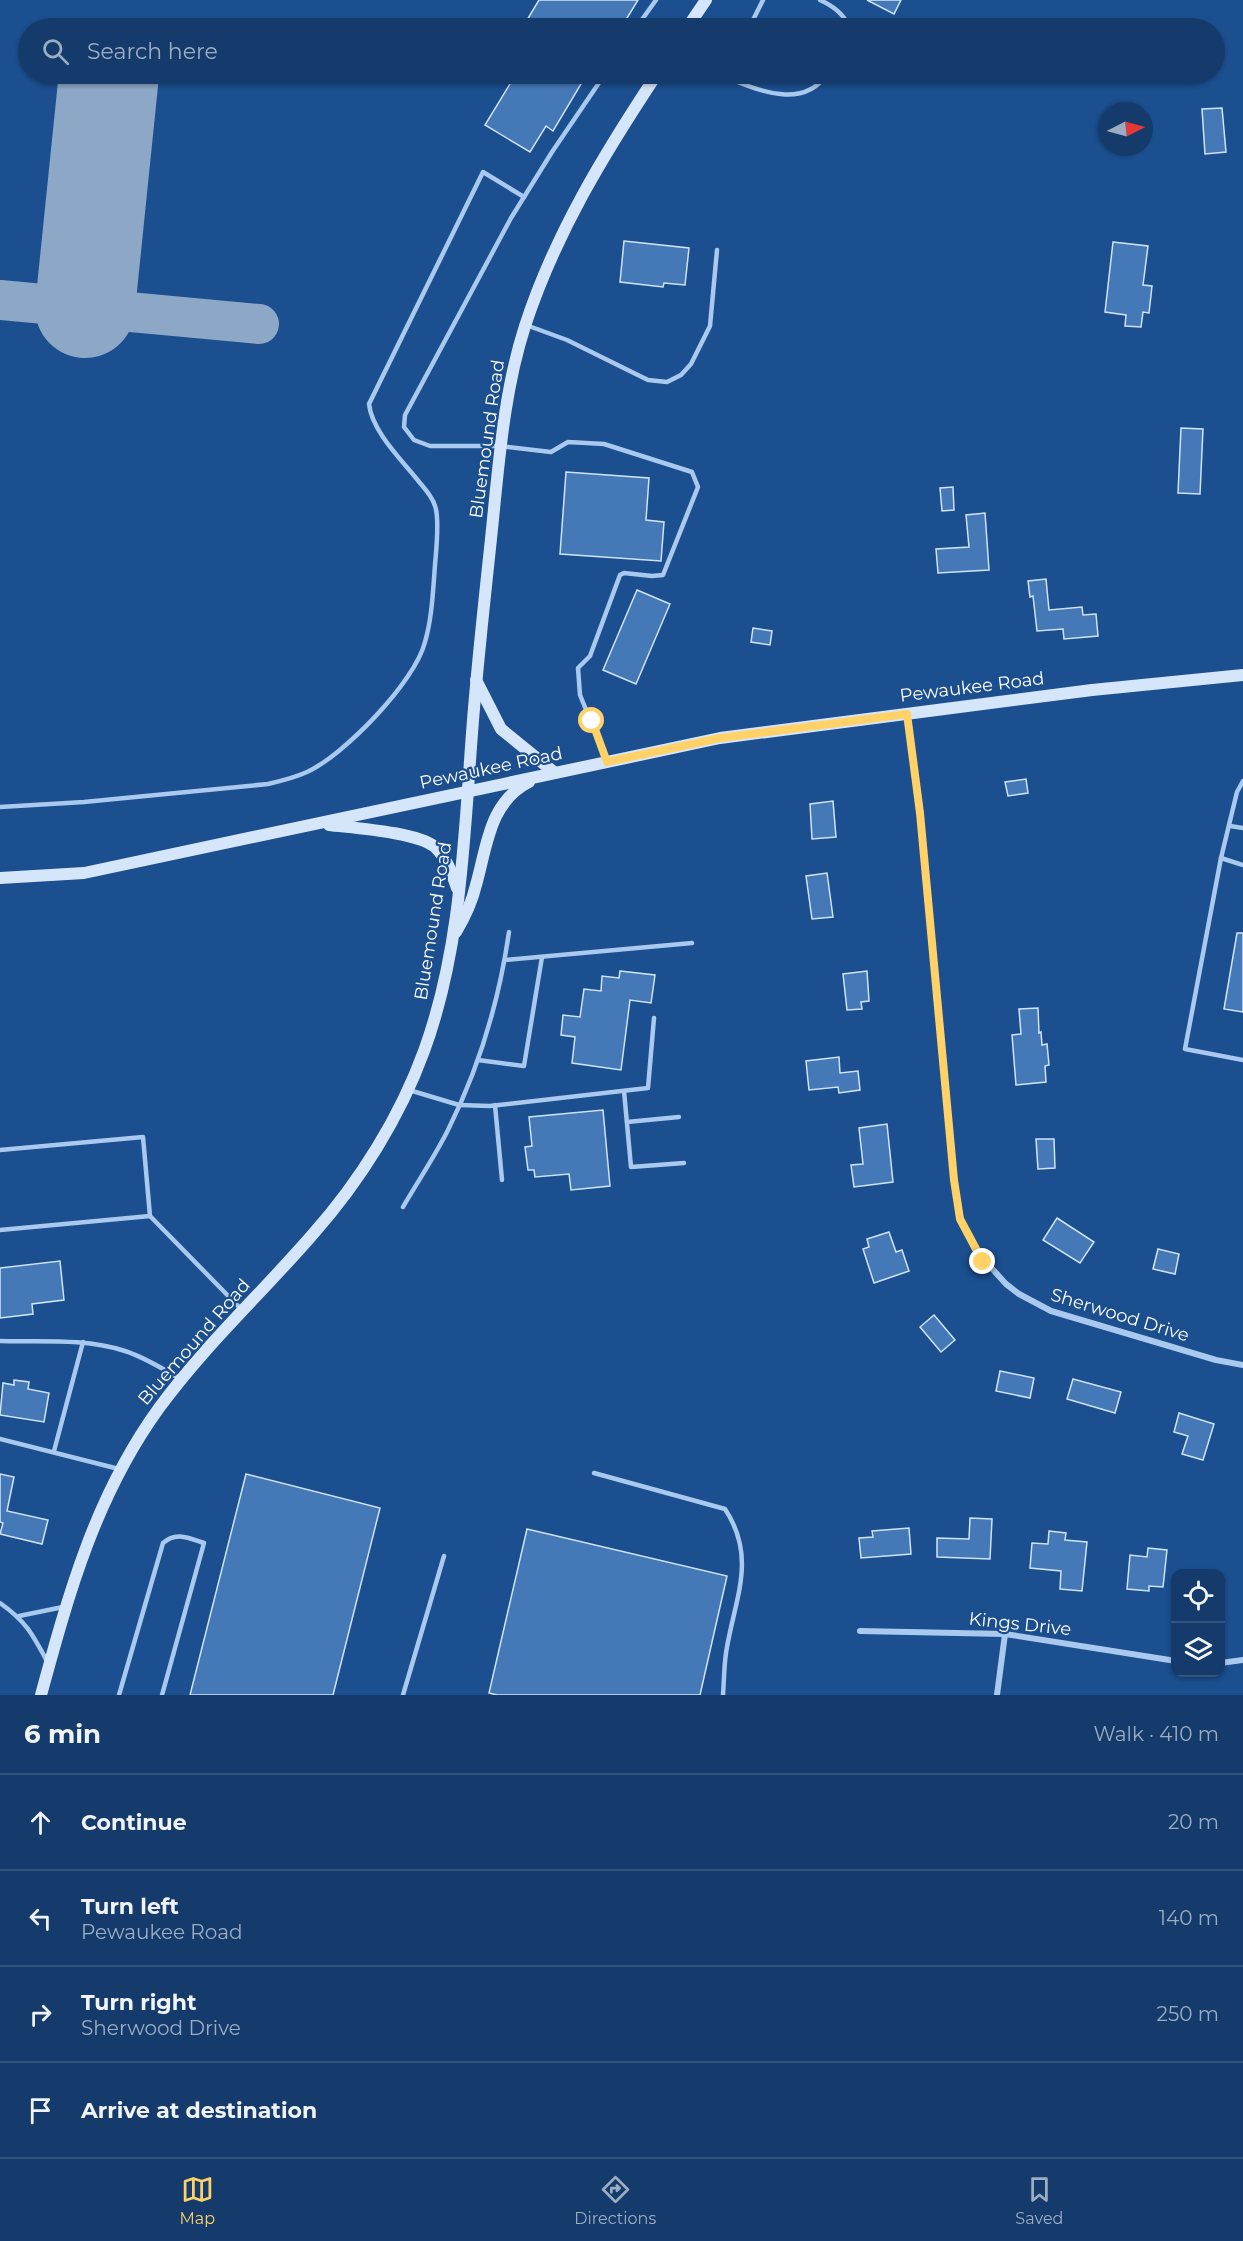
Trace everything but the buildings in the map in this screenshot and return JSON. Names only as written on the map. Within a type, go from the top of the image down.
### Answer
[{"type":"main road","points":[[694,18],[706,0]]},
{"type":"main road","name":"Bluemound Road","points":[[41,1695],[65,1607],[90,1533],[142,1433],[181,1380],[342,1198],[386,1130],[408,1089],[424,1050],[434,1018],[452,939],[500,446],[512,376],[526,324],[554,250],[582,193],[651,84]]},
{"type":"main road","name":"Pewaukee Road","points":[[0,878],[84,873],[720,738],[1092,690],[1243,675]]},
{"type":"main road","points":[[452,939],[471,903],[495,814],[511,793],[549,774],[501,729],[476,680]]},
{"type":"main road","points":[[321,824],[406,836],[430,844],[444,858],[458,892]]},
{"type":"street","name":"Sherwood Drive","points":[[907,714],[921,825],[954,1180],[960,1219],[976,1251],[1006,1284],[1051,1311],[1216,1360],[1243,1365]]},
{"type":"street","name":"Kings Drive","points":[[861,1631],[1005,1634],[1171,1660]]},
{"type":"street","points":[[997,1695],[1005,1634]]},
{"type":"street","points":[[1225,1662],[1243,1660]]},
{"type":"lane","points":[[643,18],[656,0]]},
{"type":"lane","points":[[754,18],[763,0]]},
{"type":"lane","points":[[820,0],[840,12],[844,18]]},
{"type":"lane","points":[[598,84],[524,197],[405,415],[404,427],[414,440],[430,446],[500,446],[551,452],[568,442],[604,444],[692,472],[698,487],[663,575],[624,573],[620,575],[590,656],[578,668],[580,695],[607,762]]},
{"type":"lane","points":[[745,84],[758,90],[786,96],[807,92],[819,84]]},
{"type":"lane","points":[[0,807],[84,802],[268,784],[288,780],[309,771],[340,749],[372,721],[413,669],[425,644],[432,601],[437,544],[436,507],[426,490],[381,433],[370,412],[369,404],[483,172],[524,197]]},
{"type":"lane","points":[[526,324],[567,340],[648,380],[667,382],[681,375],[691,364],[710,326],[717,250]]},
{"type":"lane","points":[[1243,781],[1237,792],[1221,858],[1185,1049],[1243,1060]]},
{"type":"lane","points":[[1230,826],[1243,828]]},
{"type":"lane","points":[[1221,858],[1243,865]]},
{"type":"lane","points":[[404,1207],[447,1131],[478,1060],[493,1013],[509,932]]},
{"type":"lane","points":[[505,960],[692,943]]},
{"type":"lane","points":[[478,1060],[524,1066],[542,957]]},
{"type":"lane","points":[[408,1089],[459,1104],[495,1105],[648,1088],[654,1018]]},
{"type":"lane","points":[[624,1091],[631,1167],[684,1163]]},
{"type":"lane","points":[[495,1105],[502,1180]]},
{"type":"lane","points":[[627,1122],[679,1118]]},
{"type":"lane","points":[[0,1150],[143,1137],[150,1216],[243,1311]]},
{"type":"lane","points":[[0,1230],[150,1216]]},
{"type":"lane","points":[[0,1341],[83,1342],[116,1348],[137,1355],[181,1380]]},
{"type":"lane","points":[[54,1451],[83,1342]]},
{"type":"lane","points":[[0,1439],[121,1470]]},
{"type":"lane","points":[[594,1473],[725,1509],[735,1525],[742,1545],[743,1568],[726,1654],[723,1695]]},
{"type":"lane","points":[[119,1695],[163,1543],[170,1536],[180,1535],[204,1543],[162,1695]]},
{"type":"lane","points":[[403,1695],[444,1556]]},
{"type":"lane","points":[[0,1603],[19,1616],[32,1633],[49,1665]]},
{"type":"lane","points":[[19,1616],[65,1607]]},
{"type":"taxiway","points":[[0,300],[259,324]]},
{"type":"runway","points":[[85,308],[108,84]]},
{"type":"route","points":[[592,721],[607,762],[720,738],[907,714],[920,813],[954,1180],[960,1219],[983,1262]]}]
